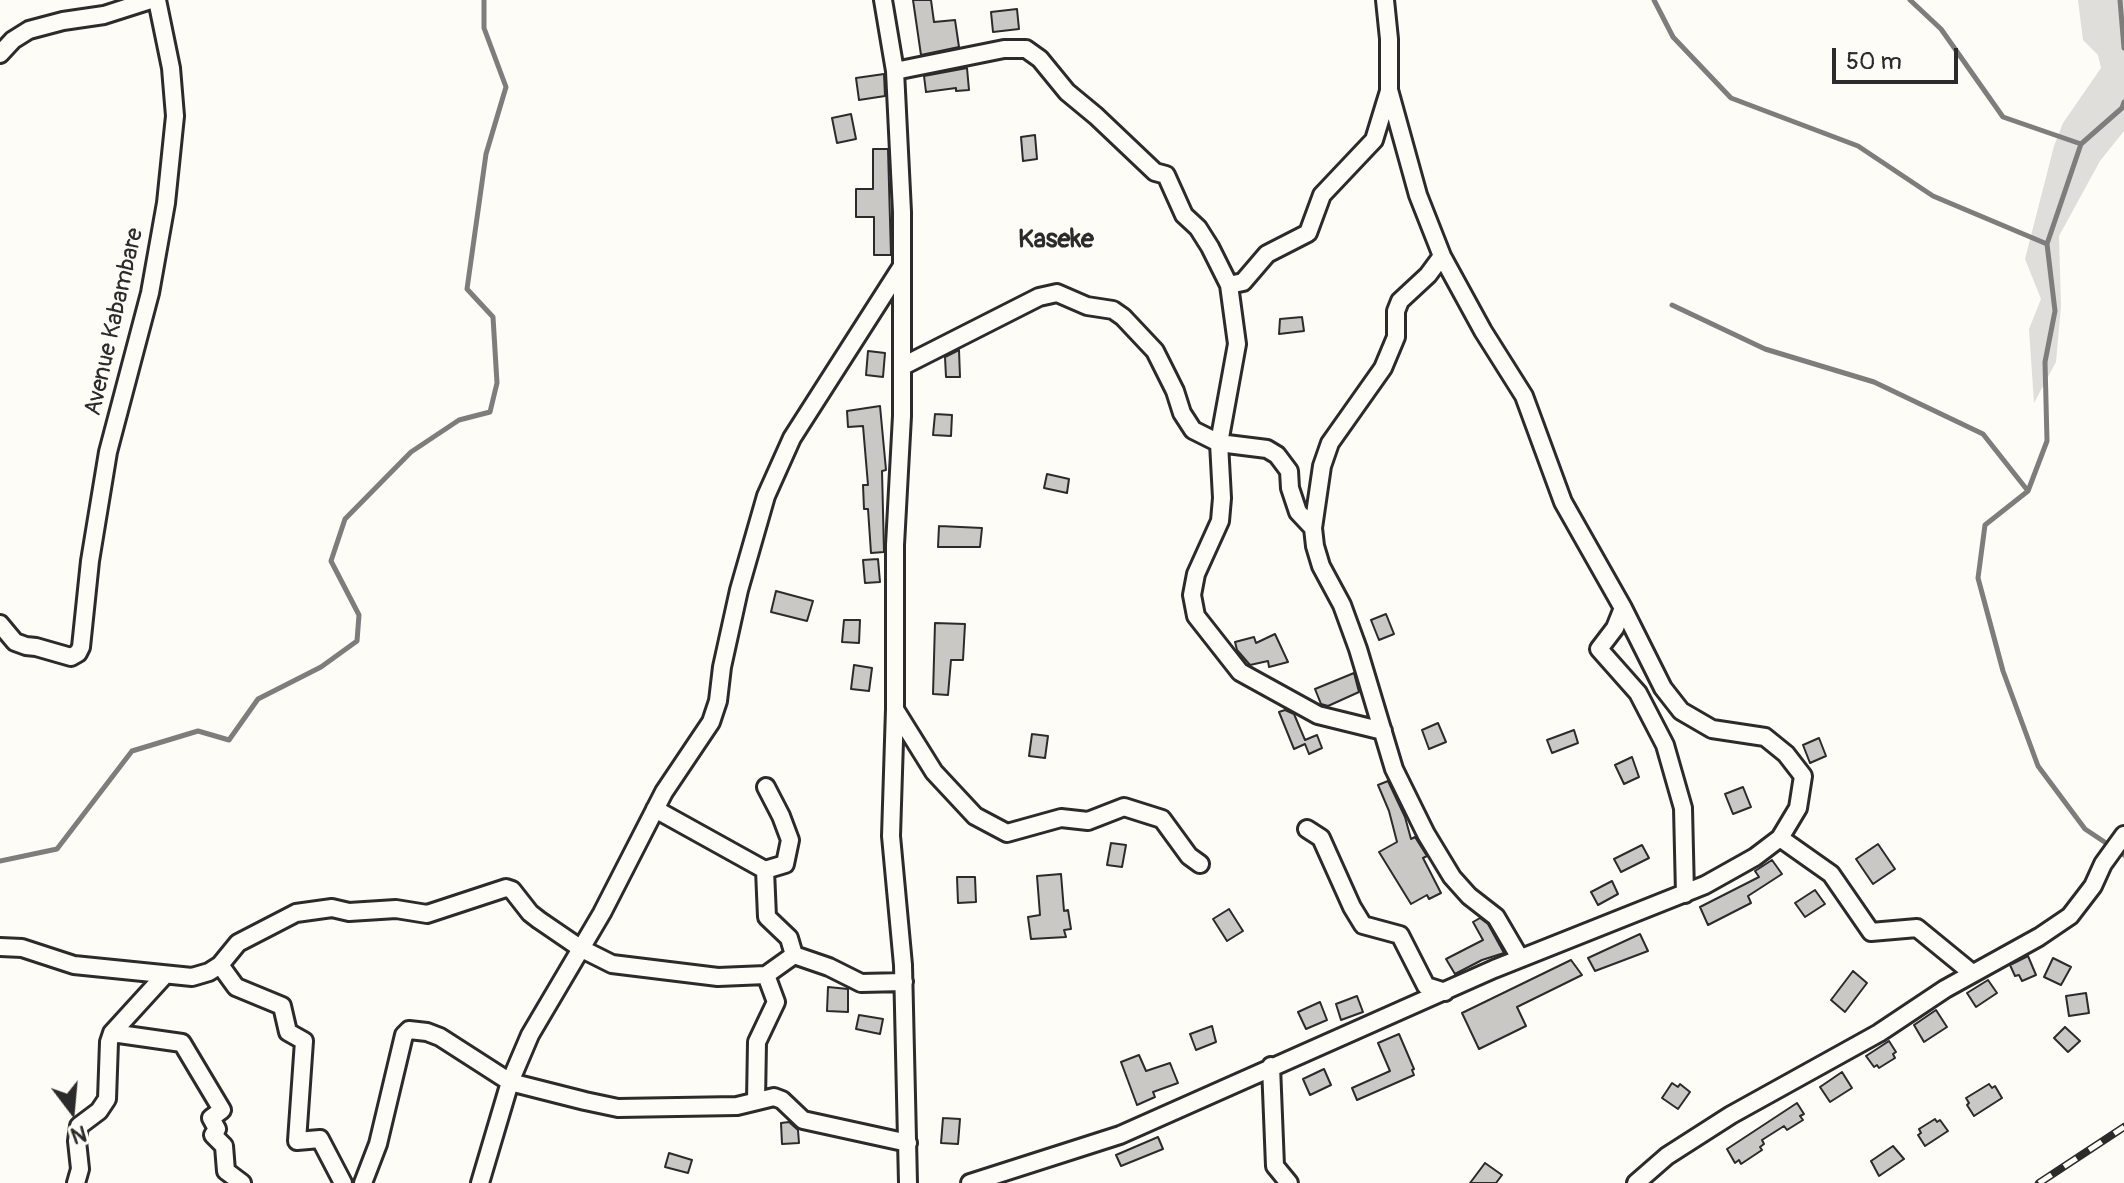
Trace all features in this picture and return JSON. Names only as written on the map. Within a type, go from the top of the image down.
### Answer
[{"type":"street","points":[[0,54],[13,40],[29,30],[104,15],[154,0]]},
{"type":"street","name":"Avenue Kabambare","points":[[0,624],[15,642],[26,646],[71,657],[81,647],[90,561],[108,452],[150,293],[166,203],[175,116],[171,68],[154,0]]},
{"type":"street","points":[[883,0],[895,71],[900,133],[903,264],[891,836],[904,982],[908,1183]]},
{"type":"street","points":[[970,1183],[1120,1135],[1520,958],[1685,894],[1755,857],[1780,838],[1798,808],[1803,776],[1786,754],[1765,737],[1712,729],[1681,711],[1656,676],[1623,608],[1563,502],[1524,396],[1483,331],[1442,256],[1418,195],[1389,90],[1385,0]]},
{"type":"street","points":[[895,71],[1004,49],[1026,49],[1040,59],[1067,92],[1155,172],[1166,175],[1184,215],[1198,228],[1229,285],[1237,344],[1219,443],[1220,521],[1196,574],[1192,595],[1196,616],[1240,672],[1318,715],[1383,731]]},
{"type":"street","points":[[1229,285],[1243,282],[1267,254],[1308,233],[1322,195],[1374,140],[1389,90]]},
{"type":"street","points":[[1442,256],[1428,275],[1400,301],[1396,311],[1396,337],[1383,368],[1330,443],[1322,466],[1313,528],[1321,566],[1342,605],[1394,769],[1452,877],[1469,896],[1496,917],[1520,958]]},
{"type":"street","points":[[480,1183],[510,1082],[530,1035],[602,913],[655,809],[711,722],[718,701],[739,590],[766,496],[792,438],[903,264]]},
{"type":"street","points":[[903,366],[1039,297],[1057,293],[1087,306],[1113,310],[1155,351],[1182,413],[1193,430],[1219,443],[1267,449],[1277,455],[1289,471],[1290,488],[1298,512],[1313,528]]},
{"type":"street","points":[[1623,608],[1615,628],[1599,649],[1638,693],[1665,745],[1683,808],[1685,894]]},
{"type":"street","points":[[895,709],[934,772],[975,816],[1007,833],[1061,818],[1088,821],[1124,807],[1162,819],[1189,856],[1200,864]]},
{"type":"street","points":[[655,809],[765,870],[785,864],[790,840],[766,787]]},
{"type":"street","points":[[1307,829],[1321,838],[1363,925],[1400,935],[1426,986],[1445,992]]},
{"type":"street","points":[[1636,1183],[1667,1156],[1731,1115],[1879,1033],[1972,973],[2039,937],[2070,916],[2093,886],[2103,864],[2124,835]]},
{"type":"street","points":[[1780,838],[1831,874],[1871,932],[1917,928],[1972,973]]},
{"type":"street","points":[[765,870],[767,917],[789,938],[794,955]]},
{"type":"street","points":[[0,947],[22,948],[74,965],[104,970],[124,969],[192,977],[220,965],[238,943],[296,913],[332,908],[349,912],[396,909],[427,914],[506,888],[512,890],[530,913],[580,948],[612,964],[718,977],[766,975],[794,955]]},
{"type":"street","points":[[794,955],[829,967],[861,983],[904,982]]},
{"type":"street","points":[[220,965],[236,987],[282,1006],[288,1032],[304,1041],[297,1141],[320,1139],[343,1183]]},
{"type":"street","points":[[756,1101],[757,1042],[776,1002],[766,975]]},
{"type":"street","points":[[76,1183],[80,1169],[79,1126],[99,1111],[107,1099],[112,1033],[164,976]]},
{"type":"street","points":[[363,1183],[378,1144],[404,1035],[409,1030],[440,1037],[510,1082],[618,1108],[737,1106],[774,1097],[782,1100],[803,1120],[908,1143]]},
{"type":"street","points":[[112,1033],[182,1043],[222,1110],[211,1118],[217,1129],[213,1135],[224,1146],[226,1171],[242,1183]]},
{"type":"street","points":[[1271,1066],[1275,1166],[1289,1183]]},
{"type":"shaded area","points":[[2078,0],[2124,0],[2124,131],[2100,161],[2059,236],[2061,306],[2056,362],[2034,403],[2029,329],[2041,299],[2025,259],[2054,146],[2063,123],[2101,68],[2098,55],[2083,40]]},
{"type":"building","points":[[913,0],[931,0],[934,22],[955,20],[959,47],[921,55]]},
{"type":"building","points":[[1017,9],[1019,29],[993,32],[991,12]]},
{"type":"building","points":[[967,68],[969,90],[956,91],[956,88],[926,92],[924,76]]},
{"type":"building","points":[[884,74],[885,96],[859,100],[856,78]]},
{"type":"building","points":[[851,114],[856,139],[837,143],[832,118]]},
{"type":"building","points":[[1035,135],[1037,159],[1023,161],[1021,137]]},
{"type":"building","points":[[873,149],[888,149],[891,255],[874,255],[874,217],[856,217],[856,189],[873,189]]},
{"type":"building","points":[[1302,317],[1304,331],[1279,334],[1280,319]]},
{"type":"building","points":[[959,350],[960,377],[946,377],[945,357]]},
{"type":"building","points":[[868,351],[885,353],[883,377],[866,375]]},
{"type":"building","points":[[880,406],[886,470],[882,471],[884,552],[871,553],[868,509],[864,509],[863,485],[868,485],[863,426],[848,427],[847,411]]},
{"type":"building","points":[[935,414],[952,415],[951,436],[933,435]]},
{"type":"building","points":[[1047,474],[1069,479],[1067,493],[1044,488]]},
{"type":"building","points":[[939,526],[982,528],[980,547],[938,547]]},
{"type":"building","points":[[878,559],[880,582],[865,583],[863,560]]},
{"type":"building","points":[[776,591],[813,601],[807,621],[771,612]]},
{"type":"building","points":[[1386,614],[1394,634],[1379,640],[1371,620]]},
{"type":"building","points":[[844,620],[860,620],[859,643],[842,642]]},
{"type":"building","points":[[935,623],[965,624],[963,660],[951,660],[948,695],[933,694]]},
{"type":"building","points":[[1275,634],[1288,662],[1269,667],[1268,661],[1250,665],[1237,650],[1235,642],[1254,637],[1256,643]]},
{"type":"building","points":[[854,665],[872,668],[869,691],[851,689]]},
{"type":"building","points":[[1354,673],[1359,692],[1328,706],[1321,704],[1315,689]]},
{"type":"building","points":[[1285,710],[1294,714],[1305,740],[1317,735],[1322,748],[1309,754],[1305,744],[1294,749],[1279,712]]},
{"type":"building","points":[[1438,723],[1446,742],[1429,749],[1422,730]]},
{"type":"building","points":[[1574,730],[1578,743],[1552,753],[1547,740]]},
{"type":"building","points":[[1032,734],[1048,736],[1045,758],[1029,756]]},
{"type":"building","points":[[1819,738],[1826,756],[1810,763],[1803,745]]},
{"type":"building","points":[[1632,757],[1639,777],[1624,784],[1615,765]]},
{"type":"building","points":[[1388,781],[1405,817],[1411,839],[1415,837],[1427,856],[1423,858],[1441,893],[1429,899],[1427,895],[1411,904],[1379,852],[1397,842],[1378,785]]},
{"type":"building","points":[[1743,787],[1751,807],[1733,814],[1725,794]]},
{"type":"building","points":[[1111,843],[1126,845],[1122,867],[1107,865]]},
{"type":"building","points":[[1878,844],[1895,869],[1873,884],[1856,859]]},
{"type":"building","points":[[1642,845],[1649,858],[1621,872],[1614,859]]},
{"type":"building","points":[[1772,860],[1782,874],[1748,896],[1751,903],[1708,925],[1700,907],[1759,877],[1755,871]]},
{"type":"building","points":[[1061,874],[1064,911],[1068,910],[1071,929],[1064,930],[1066,937],[1031,939],[1028,917],[1040,915],[1037,876]]},
{"type":"building","points":[[957,877],[975,877],[976,902],[958,903]]},
{"type":"building","points":[[1612,881],[1618,894],[1598,905],[1591,892]]},
{"type":"building","points":[[1815,890],[1825,904],[1805,917],[1795,903]]},
{"type":"building","points":[[1229,909],[1243,931],[1227,941],[1213,919]]},
{"type":"building","points":[[1480,918],[1488,924],[1504,953],[1455,974],[1446,959],[1483,940],[1473,922]]},
{"type":"building","points":[[1640,934],[1648,951],[1595,971],[1588,958]]},
{"type":"building","points":[[2028,956],[2036,975],[2022,981],[2019,975],[2015,976],[2010,965]]},
{"type":"building","points":[[2053,958],[2071,967],[2061,985],[2044,977]]},
{"type":"building","points":[[1571,960],[1582,975],[1517,1007],[1526,1026],[1479,1049],[1462,1013]]},
{"type":"building","points":[[1853,971],[1867,983],[1845,1012],[1831,1000]]},
{"type":"building","points":[[1988,980],[1997,993],[1976,1007],[1967,993]]},
{"type":"building","points":[[828,987],[848,989],[848,1012],[827,1011]]},
{"type":"building","points":[[2086,993],[2089,1013],[2069,1016],[2066,996]]},
{"type":"building","points":[[1357,996],[1363,1012],[1341,1020],[1336,1004]]},
{"type":"building","points":[[1320,1002],[1327,1020],[1306,1029],[1298,1012]]},
{"type":"building","points":[[1936,1010],[1947,1027],[1924,1042],[1914,1025]]},
{"type":"building","points":[[859,1015],[883,1019],[880,1034],[856,1029]]},
{"type":"building","points":[[1212,1026],[1216,1042],[1196,1050],[1190,1034]]},
{"type":"building","points":[[2065,1027],[2080,1041],[2068,1052],[2054,1038]]},
{"type":"building","points":[[1399,1034],[1414,1075],[1357,1100],[1352,1088],[1390,1071],[1378,1043]]},
{"type":"building","points":[[1889,1041],[1896,1052],[1893,1054],[1895,1058],[1879,1068],[1877,1065],[1874,1067],[1866,1056]]},
{"type":"building","points":[[1139,1055],[1146,1071],[1170,1063],[1178,1083],[1153,1092],[1155,1097],[1137,1105],[1121,1062]]},
{"type":"building","points":[[1324,1069],[1331,1085],[1310,1095],[1303,1079]]},
{"type":"building","points":[[1842,1072],[1852,1088],[1830,1102],[1820,1087]]},
{"type":"building","points":[[1672,1083],[1678,1087],[1680,1084],[1690,1092],[1678,1109],[1662,1098]]},
{"type":"building","points":[[1989,1084],[1992,1088],[1995,1086],[2002,1098],[1974,1116],[1966,1098]]},
{"type":"building","points":[[1797,1103],[1804,1114],[1800,1116],[1803,1120],[1787,1130],[1784,1126],[1762,1140],[1762,1150],[1741,1164],[1739,1160],[1735,1163],[1727,1149]]},
{"type":"building","points":[[943,1118],[960,1119],[958,1144],[941,1143]]},
{"type":"building","points":[[1935,1119],[1937,1122],[1940,1120],[1948,1131],[1925,1146],[1918,1135],[1921,1133],[1919,1129]]},
{"type":"building","points":[[789,1122],[798,1130],[799,1143],[782,1144],[781,1123]]},
{"type":"building","points":[[1158,1137],[1163,1149],[1121,1166],[1116,1155]]},
{"type":"building","points":[[1893,1146],[1904,1159],[1879,1176],[1871,1161]]},
{"type":"building","points":[[669,1153],[692,1160],[688,1173],[665,1167]]},
{"type":"building","points":[[1485,1163],[1502,1175],[1496,1183],[1470,1183]]},
{"type":"waterway","points":[[0,861],[57,849],[132,751],[198,731],[229,740],[258,699],[321,667],[357,641],[359,615],[331,561],[345,519],[411,452],[459,420],[490,412],[497,383],[493,317],[467,289],[486,154],[506,87],[484,28],[484,0]]},
{"type":"waterway","points":[[1654,0],[1673,37],[1731,98],[1858,146],[1933,196],[2047,244]]},
{"type":"waterway","points":[[1910,0],[1941,29],[2003,117],[2081,144]]},
{"type":"waterway","points":[[2120,0],[2124,48]]},
{"type":"waterway","points":[[2124,102],[2122,108],[2081,144],[2047,244],[2055,311],[2045,362],[2047,441],[2028,491],[1985,525],[1978,578],[2003,671],[2038,766],[2085,829],[2124,855]]},
{"type":"waterway","points":[[1672,305],[1765,349],[1874,382],[1983,434],[2028,491]]},
{"type":"railway","points":[[2039,1183],[2124,1127]]},
{"type":"district","name":"Kaseke","points":[[1056,240]]}]
